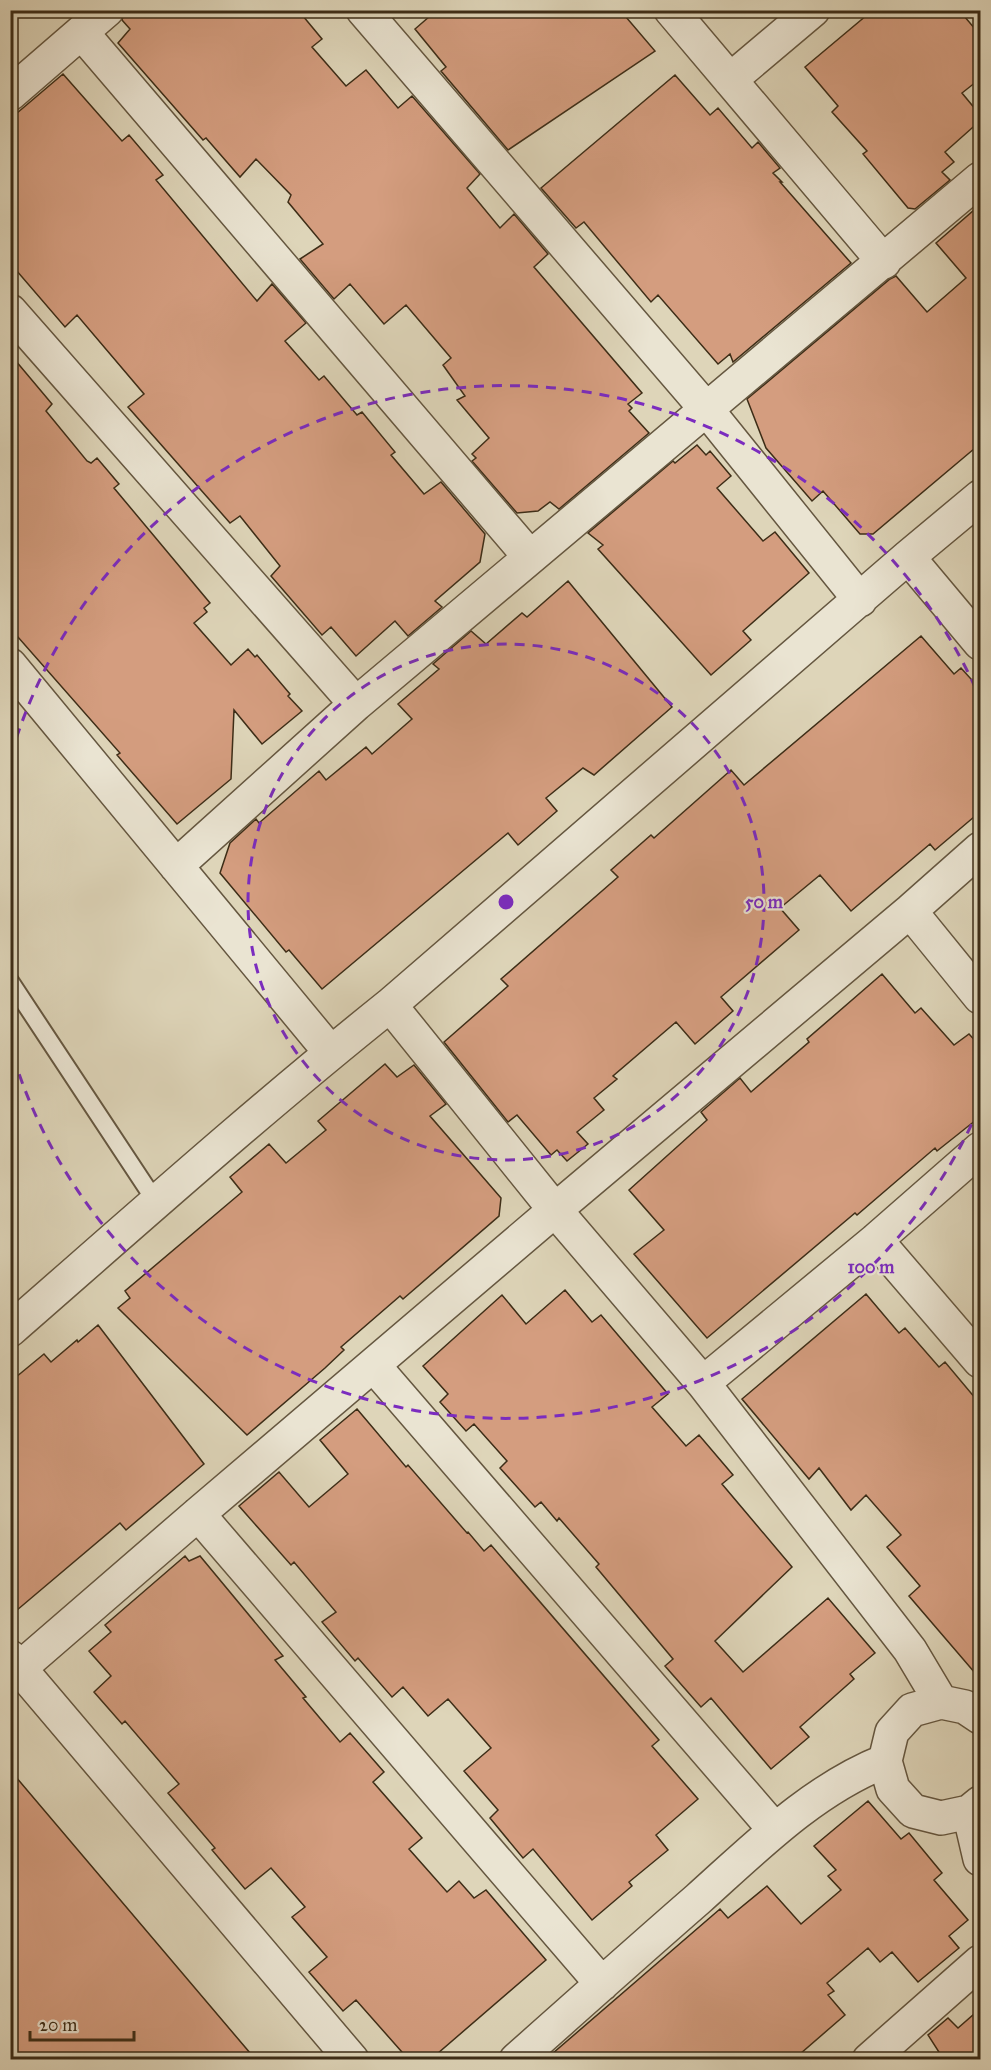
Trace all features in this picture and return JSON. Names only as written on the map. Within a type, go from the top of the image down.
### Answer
[{"type":"street","points":[[10,94],[107,10]]},
{"type":"street","points":[[363,10],[706,410],[860,600]]},
{"type":"street","points":[[671,10],[884,262]]},
{"type":"street","points":[[730,80],[813,10]]},
{"type":"street","points":[[82,33],[530,557]]},
{"type":"street","points":[[176,866],[356,704],[981,179]]},
{"type":"street","points":[[10,311],[356,704]]},
{"type":"street","points":[[10,1330],[156,1202],[390,1005],[908,557],[981,497]]},
{"type":"street","points":[[908,557],[981,643]]},
{"type":"street","points":[[10,666],[331,1053]]},
{"type":"street","points":[[352,2060],[15,1663],[198,1514],[374,1366],[555,1209],[981,849]]},
{"type":"street","points":[[910,911],[981,997]]},
{"type":"street","points":[[390,1005],[555,1209],[704,1383],[910,1650],[941,1702]]},
{"type":"street","points":[[704,1383],[981,1149]]},
{"type":"street","points":[[876,1240],[981,1361]]},
{"type":"street","points":[[374,1366],[775,1830]]},
{"type":"street","points":[[198,1514],[602,1984]]},
{"type":"street","points":[[981,1717],[965,1707],[941,1702],[912,1710],[892,1732],[885,1761],[892,1789],[913,1810],[941,1818],[975,1808],[981,1859]]},
{"type":"street","points":[[516,2060],[775,1830],[826,1790],[856,1772],[885,1761]]},
{"type":"street","points":[[869,2060],[981,1962]]},
{"type":"lane","points":[[10,981],[156,1202]]},
{"type":"building","points":[[125,10],[298,10],[322,39],[312,47],[346,86],[366,70],[398,108],[412,96],[480,174],[467,188],[500,228],[514,214],[548,254],[534,267],[642,393],[628,404],[632,408],[629,411],[649,433],[559,509],[550,502],[538,511],[517,513],[472,461],[476,458],[472,454],[489,438],[457,400],[465,396],[443,365],[451,358],[406,305],[384,324],[350,284],[334,299],[300,259],[323,244],[288,202],[291,195],[256,159],[240,177],[206,138],[203,140],[118,43],[130,29],[122,20]]},
{"type":"building","points":[[437,10],[620,10],[655,51],[508,150],[441,71],[446,67],[415,29]]},
{"type":"building","points":[[873,10],[959,10],[981,36],[981,78],[962,93],[981,116],[981,120],[945,152],[954,162],[942,172],[950,180],[915,209],[908,208],[863,154],[867,151],[832,112],[838,106],[805,67]]},
{"type":"building","points":[[63,74],[122,141],[129,135],[163,175],[156,180],[257,301],[272,284],[306,323],[285,341],[319,380],[324,376],[357,415],[362,412],[395,452],[391,455],[424,494],[441,482],[485,534],[480,562],[435,601],[442,607],[408,636],[395,621],[356,656],[331,627],[322,635],[271,576],[280,566],[240,516],[230,523],[128,407],[144,394],[77,315],[65,327],[10,263],[10,119]]},
{"type":"building","points":[[675,75],[710,115],[718,108],[752,148],[758,142],[780,168],[773,173],[851,263],[733,362],[730,354],[718,364],[658,295],[651,302],[584,222],[576,228],[541,188]]},
{"type":"building","points":[[981,204],[981,443],[873,534],[860,534],[823,491],[812,501],[766,448],[747,399],[896,276],[927,312],[966,278],[936,243]]},
{"type":"building","points":[[10,354],[52,404],[46,411],[87,461],[91,463],[97,458],[119,484],[114,488],[210,603],[204,608],[207,612],[194,623],[231,665],[248,649],[255,657],[257,655],[302,711],[262,744],[234,710],[231,779],[177,824],[117,755],[120,753],[10,628]]},
{"type":"building","points":[[697,445],[706,455],[710,451],[731,476],[717,488],[763,541],[775,532],[809,573],[743,631],[751,640],[711,675],[598,549],[603,545],[588,533],[673,461],[675,463]]},
{"type":"building","points":[[568,581],[672,707],[594,775],[583,768],[546,798],[557,811],[518,845],[508,833],[322,989],[289,950],[286,952],[220,873],[230,843],[256,819],[259,823],[319,771],[326,780],[366,747],[372,754],[412,719],[398,704],[439,669],[433,664],[471,631],[486,644],[522,613],[527,617]]},
{"type":"building","points":[[921,636],[954,674],[961,668],[981,690],[981,811],[935,850],[930,844],[851,911],[820,875],[780,908],[799,930],[721,997],[733,1011],[695,1044],[676,1022],[613,1076],[617,1079],[594,1098],[604,1110],[577,1132],[588,1144],[567,1161],[557,1150],[551,1155],[517,1115],[508,1122],[444,1042],[508,986],[501,979],[618,877],[611,870],[651,835],[654,838],[731,770],[744,785]]},
{"type":"building","points":[[882,974],[915,1013],[921,1008],[954,1045],[969,1034],[981,1047],[981,1116],[937,1151],[935,1148],[707,1338],[634,1254],[664,1230],[629,1190],[707,1120],[701,1112],[740,1078],[751,1092],[809,1042],[807,1039]]},
{"type":"building","points":[[385,1064],[397,1077],[414,1065],[446,1104],[430,1116],[501,1198],[499,1216],[403,1299],[400,1296],[341,1347],[344,1350],[325,1368],[247,1435],[118,1308],[130,1298],[125,1291],[242,1192],[230,1177],[269,1144],[286,1163],[326,1130],[318,1121]]},
{"type":"building","points":[[565,1290],[592,1322],[601,1315],[668,1394],[652,1407],[686,1446],[699,1435],[733,1475],[722,1484],[792,1567],[715,1641],[743,1672],[828,1598],[875,1653],[850,1674],[854,1679],[800,1727],[809,1737],[771,1769],[711,1698],[701,1707],[665,1666],[673,1659],[596,1567],[599,1564],[559,1518],[557,1521],[541,1502],[535,1507],[500,1468],[507,1461],[474,1424],[466,1431],[440,1402],[448,1394],[423,1366],[502,1295],[526,1324]]},
{"type":"building","points":[[866,1294],[899,1333],[905,1328],[939,1367],[945,1362],[981,1405],[981,1680],[909,1596],[920,1586],[887,1547],[901,1535],[866,1495],[851,1510],[819,1468],[809,1479],[742,1399]]},
{"type":"building","points":[[98,1325],[204,1464],[126,1530],[120,1523],[10,1616],[10,1382],[44,1354],[51,1362]]},
{"type":"building","points":[[357,1409],[406,1467],[408,1465],[484,1551],[491,1545],[659,1740],[652,1746],[698,1799],[656,1835],[668,1850],[629,1882],[632,1886],[592,1920],[533,1849],[523,1858],[490,1818],[498,1810],[464,1771],[491,1748],[448,1699],[428,1716],[403,1687],[392,1697],[358,1658],[355,1661],[322,1622],[336,1612],[294,1562],[291,1565],[239,1506],[279,1472],[309,1507],[348,1474],[320,1440]]},
{"type":"building","points":[[185,1556],[189,1561],[200,1556],[283,1656],[275,1660],[340,1742],[350,1733],[384,1772],[373,1782],[422,1838],[409,1849],[447,1892],[459,1881],[474,1898],[486,1890],[546,1960],[430,2060],[409,2060],[356,2000],[343,2011],[309,1972],[327,1957],[292,1917],[305,1907],[271,1868],[245,1889],[212,1850],[215,1848],[168,1793],[179,1784],[125,1721],[122,1724],[94,1692],[111,1676],[89,1651],[111,1632],[105,1625]]},
{"type":"building","points":[[10,1770],[256,2060],[10,2060]]},
{"type":"building","points":[[868,1801],[901,1839],[909,1833],[942,1873],[934,1880],[968,1920],[949,1936],[959,1948],[918,1982],[892,1952],[880,1962],[868,1948],[827,1983],[834,1991],[828,1995],[845,2015],[793,2060],[545,2060],[720,1909],[728,1918],[767,1886],[801,1924],[841,1890],[828,1876],[836,1870],[814,1846]]},
{"type":"building","points":[[981,2008],[981,2060],[944,2060],[928,2035],[948,2018],[958,2028]]}]
